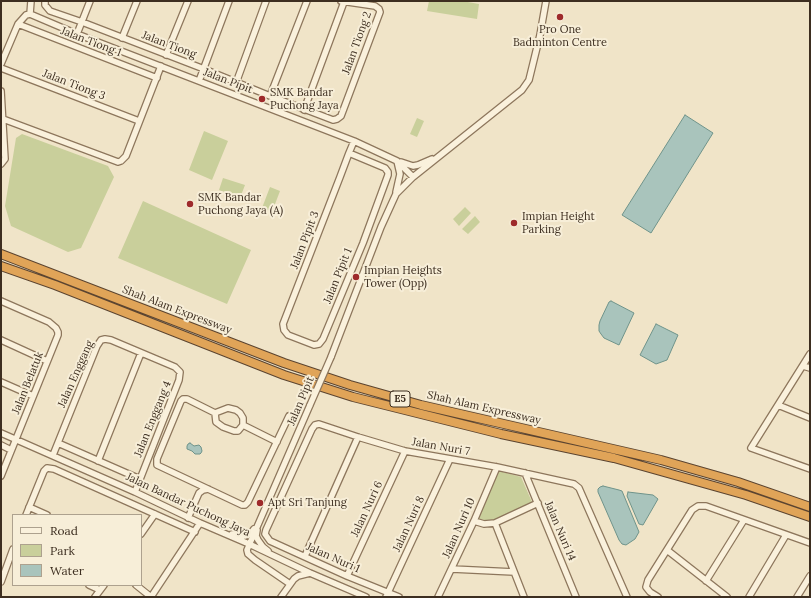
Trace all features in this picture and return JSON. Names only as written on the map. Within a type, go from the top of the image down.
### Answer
[{"type":"highway","name":"Shah Alam Expressway","points":[[1,254],[284,363],[350,385],[421,405],[661,460],[738,482],[810,507]]},
{"type":"highway","name":"Shah Alam Expressway","points":[[1,266],[55,285],[284,375],[353,397],[501,434],[614,458],[746,495],[810,517]]},
{"type":"street","points":[[1,64],[18,24],[26,15],[30,14],[31,1]]},
{"type":"street","name":"Jalan Tiong","points":[[45,1],[45,5],[50,11],[204,69],[304,110],[335,120]]},
{"type":"street","points":[[77,34],[90,1]]},
{"type":"street","points":[[122,38],[136,1]]},
{"type":"street","points":[[166,55],[188,1]]},
{"type":"street","points":[[199,81],[229,1]]},
{"type":"street","points":[[236,83],[266,1]]},
{"type":"street","points":[[270,96],[307,1]]},
{"type":"street","points":[[304,110],[342,1]]},
{"type":"street","name":"Jalan Tiong 2","points":[[335,120],[340,116],[380,12],[376,6],[342,1]]},
{"type":"street","name":"Jalan Pipit","points":[[249,544],[331,357],[381,227],[396,194],[413,177],[522,90],[530,80],[546,1]]},
{"type":"street","name":"Jalan Pipit","points":[[30,14],[77,34],[354,141],[397,161],[413,177]]},
{"type":"street","name":"Jalan Tiong 1","points":[[18,24],[156,78]]},
{"type":"street","points":[[3,119],[118,162],[121,161],[126,156],[161,66]]},
{"type":"street","name":"Jalan Tiong 3","points":[[1,68],[140,121]]},
{"type":"street","points":[[1,91],[5,158],[1,164]]},
{"type":"street","points":[[334,133],[336,126],[335,120]]},
{"type":"street","name":"Jalan Pipit 3","points":[[298,339],[288,335],[284,330],[283,324],[354,141]]},
{"type":"street","name":"Jalan Pipit 1","points":[[298,339],[314,345],[319,344],[323,339],[388,175],[387,170],[349,153]]},
{"type":"street","points":[[397,161],[413,166],[439,156]]},
{"type":"street","points":[[396,194],[400,174],[397,161]]},
{"type":"street","name":"Jalan Belatuk","points":[[1,300],[50,322],[58,332],[48,361],[1,476]]},
{"type":"street","name":"Jalan Enggang","points":[[52,455],[98,343],[101,340],[108,339],[141,353]]},
{"type":"street","points":[[1,340],[48,361]]},
{"type":"street","points":[[98,461],[141,353]]},
{"type":"street","name":"Jalan Enggang 4","points":[[135,492],[180,376],[180,372],[175,367],[141,353]]},
{"type":"street","points":[[810,354],[751,448],[810,469]]},
{"type":"street","points":[[803,366],[810,368]]},
{"type":"street","points":[[1,382],[33,396]]},
{"type":"street","points":[[215,413],[216,422],[223,427],[238,431],[243,425],[242,418],[236,410],[228,408],[215,413],[187,399],[183,399],[156,459],[157,465],[242,505],[245,505],[248,502],[289,416]]},
{"type":"street","points":[[778,405],[810,418]]},
{"type":"street","name":"Jalan Nuri 7","points":[[266,530],[312,429],[315,425],[319,424],[405,451],[497,467],[574,484],[579,488],[626,597]]},
{"type":"street","points":[[243,425],[277,442]]},
{"type":"street","name":"Jalan Bandar Puchong Jaya","points":[[1,433],[366,597]]},
{"type":"street","points":[[305,556],[358,437]]},
{"type":"street","points":[[58,443],[140,479]]},
{"type":"street","points":[[1,445],[11,450]]},
{"type":"street","name":"Jalan Nuri 6","points":[[347,576],[405,451]]},
{"type":"street","name":"Jalan Nuri 8","points":[[387,595],[450,459]]},
{"type":"street","name":"Jalan Nuri 10","points":[[438,597],[474,521],[497,467]]},
{"type":"street","points":[[26,514],[44,471],[47,468],[54,469],[195,532]]},
{"type":"street","name":"Jalan Nuri 14","points":[[525,473],[576,597]]},
{"type":"street","points":[[195,484],[200,493]]},
{"type":"street","points":[[188,518],[202,490],[208,489]]},
{"type":"street","points":[[474,521],[484,524],[495,523],[538,504]]},
{"type":"street","points":[[658,597],[650,592],[646,587],[648,580],[692,510],[698,506],[706,506],[810,543]]},
{"type":"street","points":[[29,507],[45,514]]},
{"type":"street","points":[[142,533],[155,514]]},
{"type":"street","points":[[706,581],[744,520]]},
{"type":"street","points":[[137,586],[151,597],[200,523]]},
{"type":"street","points":[[495,523],[524,597]]},
{"type":"street","points":[[206,526],[241,536],[251,533],[257,526]]},
{"type":"street","points":[[257,526],[256,536],[258,540],[263,547],[276,557]]},
{"type":"street","name":"Jalan Nuri 1","points":[[266,530],[265,534],[270,541],[387,595],[399,597]]},
{"type":"street","points":[[749,597],[786,535]]},
{"type":"street","points":[[249,544],[247,550],[251,557],[290,584]]},
{"type":"street","points":[[667,550],[727,597]]},
{"type":"street","points":[[1,582],[12,554]]},
{"type":"street","points":[[452,569],[514,572]]},
{"type":"street","points":[[281,597],[298,576],[310,573]]},
{"type":"street","points":[[800,596],[810,576]]},
{"type":"street","points":[[95,597],[102,588]]},
{"type":"green space","points":[[429,1],[462,1],[479,4],[477,19],[427,11]]},
{"type":"green space","points":[[417,118],[424,121],[417,137],[410,134]]},
{"type":"green space","points":[[204,131],[228,141],[212,180],[189,170]]},
{"type":"green space","points":[[22,134],[108,166],[114,177],[81,248],[68,252],[11,226],[5,206],[16,138]]},
{"type":"green space","points":[[223,178],[245,185],[240,198],[219,190]]},
{"type":"green space","points":[[270,187],[280,191],[272,212],[262,208]]},
{"type":"green space","points":[[143,201],[251,250],[227,304],[118,258]]},
{"type":"green space","points":[[465,207],[471,213],[459,226],[453,219]]},
{"type":"green space","points":[[475,216],[480,222],[468,234],[462,229]]},
{"type":"green space","points":[[499,471],[521,477],[532,502],[492,521],[477,519]]},
{"type":"water","points":[[685,115],[713,133],[651,233],[622,215]]},
{"type":"water","points":[[611,301],[634,313],[619,345],[604,338],[599,331],[600,321],[609,302]]},
{"type":"water","points":[[656,324],[678,335],[667,360],[656,364],[640,355]]},
{"type":"water","points":[[190,443],[194,446],[199,445],[201,447],[202,451],[200,454],[195,454],[187,449],[188,444]]},
{"type":"water","points":[[603,486],[622,491],[639,532],[635,539],[626,545],[622,544],[619,540],[598,492],[598,489]]},
{"type":"water","points":[[628,492],[653,495],[658,499],[643,525],[639,524],[627,496]]},
{"type":"place","name":"Pro One Badminton Centre","points":[[560,17]]},
{"type":"place","name":"SMK Bandar Puchong Jaya","points":[[262,99]]},
{"type":"place","name":"SMK Bandar Puchong Jaya (A)","points":[[190,204]]},
{"type":"place","name":"Impian Height Parking","points":[[514,223]]},
{"type":"place","name":"Impian Heights Tower (Opp)","points":[[356,277]]},
{"type":"place","name":"Apt Sri Tanjung","points":[[260,503]]}]
